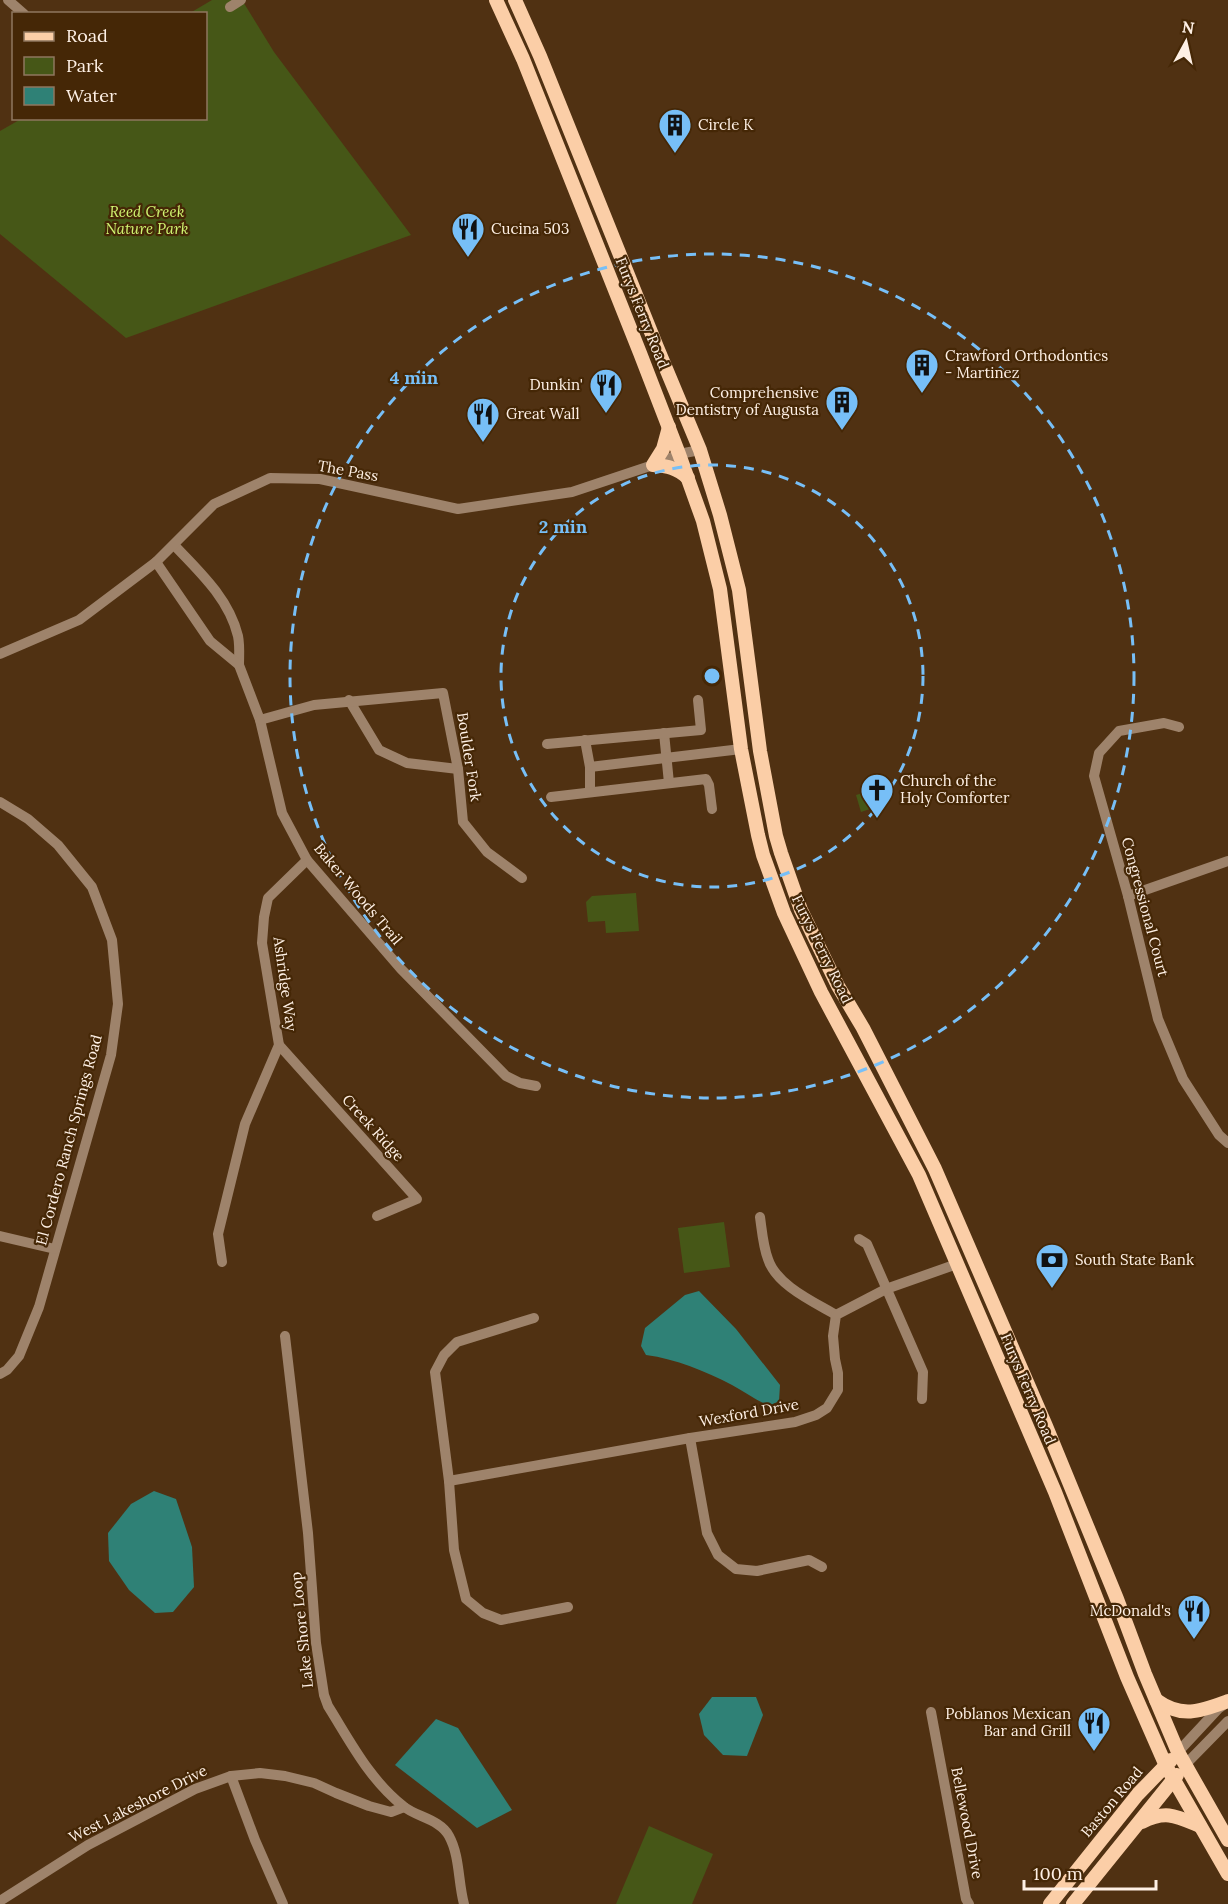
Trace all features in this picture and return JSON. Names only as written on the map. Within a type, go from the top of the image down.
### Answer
[{"type":"main road","name":"Furys Ferry Road","points":[[496,0],[523,59],[680,453],[703,521],[720,589],[741,749],[763,855],[784,913],[822,992],[920,1175],[1055,1492],[1127,1677],[1166,1766],[1228,1874]]},
{"type":"main road","name":"Furys Ferry Road","points":[[515,0],[540,56],[700,450],[720,515],[739,590],[760,751],[776,836],[801,910],[838,986],[863,1028],[935,1168],[1046,1426],[1178,1752],[1228,1840]]},
{"type":"main road","points":[[570,178],[586,172]]},
{"type":"main road","points":[[669,427],[663,449],[653,465],[670,467],[680,471],[688,478]]},
{"type":"main road","points":[[1156,1700],[1166,1708],[1182,1712],[1202,1710],[1228,1701]]},
{"type":"main road","name":"Baston Road","points":[[1050,1904],[1138,1794],[1178,1752]]},
{"type":"main road","points":[[1073,1904],[1185,1765]]},
{"type":"main road","points":[[1137,1825],[1154,1816],[1173,1814],[1200,1826]]},
{"type":"street","points":[[8,0],[22,12]]},
{"type":"street","points":[[230,7],[241,0]]},
{"type":"street","name":"The Pass","points":[[0,654],[79,620],[156,562],[214,504],[270,478],[320,479],[458,509],[572,492],[653,465],[680,453],[700,450]]},
{"type":"street","name":"Baker Woods Trail","points":[[174,545],[207,579],[229,612],[238,636],[239,665],[260,720],[282,813],[307,860],[401,969],[506,1076],[520,1083],[536,1086]]},
{"type":"street","name":"Baker Woods Trail","points":[[156,562],[210,641],[239,665]]},
{"type":"street","name":"Boulder Fork","points":[[260,720],[314,705],[443,693],[458,770],[463,822],[487,852],[522,878]]},
{"type":"street","points":[[349,700],[379,750],[407,763],[458,770]]},
{"type":"street","points":[[547,744],[701,730],[698,700]]},
{"type":"street","name":"Congressional Court","points":[[1179,727],[1164,723],[1119,730],[1099,753],[1094,776],[1128,896],[1158,1019],[1183,1079],[1219,1135],[1228,1143]]},
{"type":"street","points":[[664,733],[669,783]]},
{"type":"street","points":[[585,740],[590,767],[591,792]]},
{"type":"street","points":[[590,767],[741,749]]},
{"type":"street","points":[[551,797],[706,779],[712,809]]},
{"type":"street","name":"El Cordero Ranch Springs Road","points":[[0,802],[28,819],[58,845],[92,887],[112,940],[118,1004],[111,1054],[39,1307],[19,1356],[7,1370],[0,1374]]},
{"type":"street","name":"Ashridge Way","points":[[222,1262],[218,1234],[245,1124],[279,1045],[262,943],[268,898],[307,860]]},
{"type":"street","points":[[1128,896],[1228,861]]},
{"type":"street","name":"Creek Ridge","points":[[279,1045],[417,1199],[378,1216]]},
{"type":"street","points":[[760,1217],[768,1261],[780,1278],[798,1293],[836,1315],[886,1289],[957,1264]]},
{"type":"street","points":[[0,1236],[55,1249]]},
{"type":"street","points":[[859,1239],[867,1244],[923,1372],[922,1399]]},
{"type":"street","name":"Wexford Drive","points":[[449,1481],[690,1438],[795,1422],[816,1415],[827,1408],[838,1390],[833,1336],[836,1315]]},
{"type":"street","points":[[534,1318],[457,1342],[444,1355],[435,1372],[449,1481],[454,1550],[466,1599],[483,1613],[501,1620],[568,1607]]},
{"type":"street","name":"Lake Shore Loop","points":[[285,1336],[308,1533],[316,1643],[324,1695],[328,1706],[358,1756],[404,1807],[424,1816],[448,1834],[454,1849],[464,1904]]},
{"type":"street","points":[[690,1438],[707,1533],[718,1555],[736,1569],[757,1571],[809,1560],[822,1567]]},
{"type":"street","points":[[1178,1752],[1228,1701]]},
{"type":"street","name":"Bellewood Drive","points":[[931,1712],[966,1899],[969,1904]]},
{"type":"street","points":[[1185,1765],[1228,1721]]},
{"type":"street","name":"West Lakeshore Drive","points":[[0,1901],[88,1845],[195,1789],[231,1776],[260,1773],[285,1776],[314,1783],[369,1806],[391,1812],[404,1807]]},
{"type":"street","points":[[231,1776],[255,1840],[283,1904]]},
{"type":"green space","name":"Reed Creek Nature Park","points":[[212,0],[242,0],[274,52],[411,235],[126,338],[0,234],[0,131],[19,120],[207,120],[207,12],[192,12]]},
{"type":"green space","points":[[877,789],[882,805],[861,812],[856,795]]},
{"type":"green space","points":[[636,893],[639,931],[606,933],[605,921],[588,922],[586,902],[592,896]]},
{"type":"green space","points":[[724,1222],[730,1267],[684,1273],[678,1228]]},
{"type":"green space","points":[[649,1826],[713,1854],[692,1904],[616,1904]]},
{"type":"water","points":[[699,1291],[736,1329],[780,1385],[779,1401],[769,1406],[701,1370],[668,1359],[646,1355],[641,1346],[645,1328],[685,1295]]},
{"type":"water","points":[[154,1491],[176,1499],[192,1547],[194,1587],[173,1612],[155,1613],[129,1590],[109,1561],[108,1533],[131,1504]]},
{"type":"water","points":[[712,1697],[756,1697],[763,1715],[747,1756],[723,1755],[704,1735],[699,1714]]},
{"type":"water","points":[[436,1719],[458,1728],[512,1810],[477,1828],[395,1765]]},
{"type":"place","name":"Circle K","points":[[675,154]]},
{"type":"place","name":"Cucina 503","points":[[468,258]]},
{"type":"place","name":"Crawford Orthodontics - Martinez","points":[[922,394]]},
{"type":"place","name":"Dunkin'","points":[[606,414]]},
{"type":"place","name":"Comprehensive Dentistry of Augusta","points":[[842,431]]},
{"type":"place","name":"Great Wall","points":[[483,443]]},
{"type":"place","name":"Church of the Holy Comforter","points":[[877,819]]},
{"type":"place","name":"South State Bank","points":[[1052,1289]]},
{"type":"place","name":"McDonald's","points":[[1194,1640]]},
{"type":"place","name":"Poblanos Mexican Bar and Grill","points":[[1094,1752]]}]
